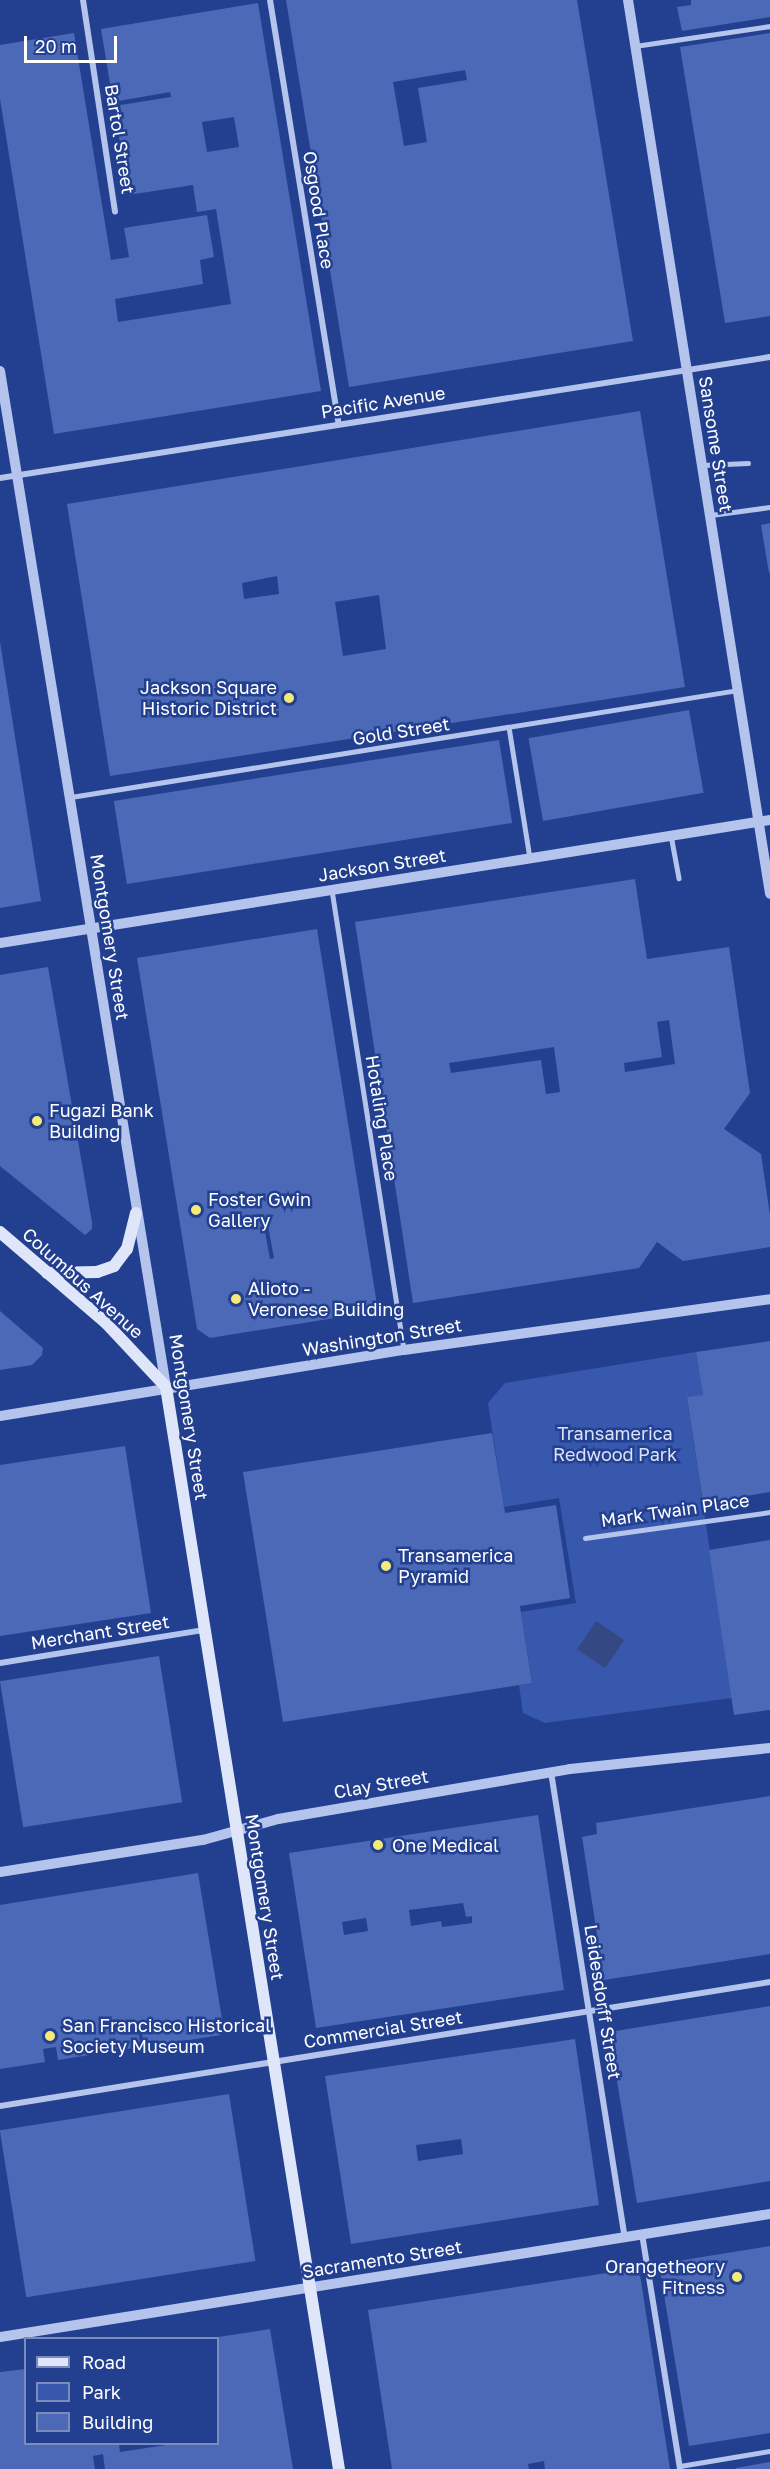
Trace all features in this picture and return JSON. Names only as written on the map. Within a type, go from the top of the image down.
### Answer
[{"type":"main road","points":[[47,1273],[97,1272],[114,1266],[127,1249],[136,1213]]},
{"type":"main road","name":"Columbus Avenue","points":[[0,1232],[106,1323],[166,1387]]},
{"type":"main road","name":"Montgomery Street","points":[[166,1387],[235,1830],[339,2469]]},
{"type":"street","name":"Bartol Street","points":[[83,0],[115,212]]},
{"type":"street","name":"Osgood Place","points":[[270,0],[339,424]]},
{"type":"street","name":"Sansome Street","points":[[628,0],[738,690],[764,821],[770,894]]},
{"type":"street","name":"Pacific Avenue","points":[[0,478],[770,357]]},
{"type":"street","name":"Montgomery Street","points":[[0,371],[166,1387]]},
{"type":"street","name":"Jackson Street","points":[[0,943],[764,821]]},
{"type":"street","name":"Washington Street","points":[[0,1416],[166,1387],[404,1350],[770,1299]]},
{"type":"street","name":"Mark Twain Place","points":[[585,1538],[770,1512]]},
{"type":"street","name":"Merchant Street","points":[[0,1663],[204,1630]]},
{"type":"street","name":"Clay Street","points":[[0,1872],[203,1840],[235,1830],[351,1805],[551,1772],[770,1748]]},
{"type":"street","name":"Leidesdorff Street","points":[[551,1772],[625,2237]]},
{"type":"street","name":"Commercial Street","points":[[0,2106],[770,1982]]},
{"type":"street","name":"Sacramento Street","points":[[0,2337],[47,2334],[310,2287],[770,2214]]},
{"type":"street","points":[[642,2234],[680,2468]]},
{"type":"lane","points":[[635,46],[770,26]]},
{"type":"lane","points":[[703,465],[748,463]]},
{"type":"lane","points":[[711,515],[770,507]]},
{"type":"lane","name":"Gold Street","points":[[69,797],[738,690]]},
{"type":"lane","points":[[509,727],[530,858]]},
{"type":"lane","points":[[671,836],[679,878]]},
{"type":"lane","name":"Hotaling Place","points":[[333,890],[404,1350]]},
{"type":"lane","points":[[680,2468],[770,2451]]},
{"type":"green space","name":"Transamerica Redwood Park","points":[[696,1352],[703,1395],[687,1398],[732,1698],[545,1723],[523,1713],[519,1685],[532,1682],[521,1612],[576,1603],[559,1498],[504,1507],[488,1403],[505,1383]]},
{"type":"shaded area","points":[[596,1621],[624,1640],[605,1668],[577,1649]]},
{"type":"building","points":[[286,0],[577,0],[633,341],[349,387]],"holes":[[[465,70],[467,80],[418,88],[427,142],[404,146],[393,82]]]},
{"type":"building","points":[[691,0],[770,0],[770,17],[682,31],[677,7],[691,5]]},
{"type":"building","points":[[258,3],[321,391],[54,434],[0,99],[0,45],[74,33],[111,260],[129,257],[124,228],[207,215],[214,257],[200,260],[203,284],[115,299],[118,322],[231,304],[216,209],[197,212],[193,185],[128,195],[114,106],[171,97],[170,92],[113,102],[101,29]],"holes":[[[234,117],[239,147],[207,152],[202,122]]]},
{"type":"building","points":[[770,33],[770,316],[725,323],[680,47]]},
{"type":"building","points":[[640,411],[685,687],[110,776],[67,504]],"holes":[[[277,576],[279,594],[244,599],[242,583]],[[379,595],[386,649],[343,656],[335,602]]]},
{"type":"building","points":[[770,523],[770,573],[769,573],[761,525]]},
{"type":"building","points":[[0,642],[41,901],[0,908]]},
{"type":"building","points":[[689,710],[704,793],[543,821],[528,738]]},
{"type":"building","points":[[499,740],[512,823],[127,884],[114,801]]},
{"type":"building","points":[[635,879],[647,959],[729,947],[750,1093],[724,1129],[761,1154],[770,1215],[770,1247],[683,1261],[657,1242],[639,1268],[413,1303],[355,922]],"holes":[[[669,1020],[675,1064],[625,1072],[624,1063],[662,1057],[657,1022]],[[554,1047],[560,1092],[546,1094],[541,1060],[451,1073],[449,1063]]]},
{"type":"building","points":[[317,929],[378,1311],[210,1338],[197,1329],[137,958]],"holes":[[[263,1221],[267,1221],[274,1258],[270,1259]]]},
{"type":"building","name":"Fugazi Bank Building","points":[[48,967],[92,1222],[92,1229],[85,1235],[0,1166],[0,975]]},
{"type":"building","points":[[0,1311],[43,1348],[42,1355],[32,1365],[0,1370]]},
{"type":"building","points":[[770,1341],[770,1492],[703,1503],[687,1397],[703,1395],[696,1352]]},
{"type":"building","name":"Transamerica Pyramid","points":[[492,1433],[505,1513],[556,1505],[570,1598],[520,1606],[532,1683],[283,1722],[243,1472]]},
{"type":"building","points":[[125,1446],[151,1613],[0,1636],[0,1465]]},
{"type":"building","points":[[770,1540],[770,1710],[734,1715],[709,1550]]},
{"type":"building","points":[[159,1656],[182,1802],[23,1827],[0,1681]]},
{"type":"building","points":[[770,1796],[770,1954],[604,1980],[582,1837],[597,1834],[596,1823]]},
{"type":"building","points":[[538,1815],[564,1990],[316,2028],[289,1853]],"holes":[[[463,1903],[466,1917],[472,1916],[472,1923],[442,1927],[441,1921],[411,1926],[409,1910]],[[366,1918],[368,1931],[344,1935],[342,1922]]]},
{"type":"building","points":[[198,1873],[222,2019],[206,2022],[219,2021],[221,2035],[144,2047],[142,2033],[139,2033],[140,2047],[58,2060],[56,2047],[43,2049],[45,2062],[0,2069],[0,1905]]},
{"type":"building","points":[[770,2006],[770,2181],[637,2203],[609,2032]]},
{"type":"building","points":[[575,2039],[599,2205],[351,2244],[325,2076]],"holes":[[[461,2139],[463,2154],[418,2161],[416,2145]]]},
{"type":"building","points":[[229,2094],[255,2261],[26,2297],[0,2130]]},
{"type":"building","points":[[770,2246],[770,2433],[689,2446],[659,2264]]},
{"type":"building","points":[[639,2268],[670,2469],[545,2469],[544,2461],[528,2464],[529,2469],[392,2469],[368,2310]]},
{"type":"building","points":[[270,2329],[293,2469],[105,2469],[103,2454],[93,2456],[95,2469],[0,2469],[0,2372],[24,2369],[24,2445],[119,2445],[120,2452],[166,2445],[219,2445],[218,2337]]},
{"type":"building","points":[[770,2462],[770,2469],[736,2469],[736,2468]]},
{"type":"place","name":"Jackson Square Historic District","points":[[289,698]]},
{"type":"place","name":"Fugazi Bank Building","points":[[37,1121]]},
{"type":"place","name":"Foster Gwin Gallery","points":[[196,1210]]},
{"type":"place","name":"Alioto - Veronese Building","points":[[236,1299]]},
{"type":"place","name":"Transamerica Pyramid","points":[[386,1566]]},
{"type":"place","name":"One Medical","points":[[378,1845]]},
{"type":"place","name":"San Francisco Historical Society Museum","points":[[50,2036]]},
{"type":"place","name":"Orangetheory Fitness","points":[[737,2277]]}]
